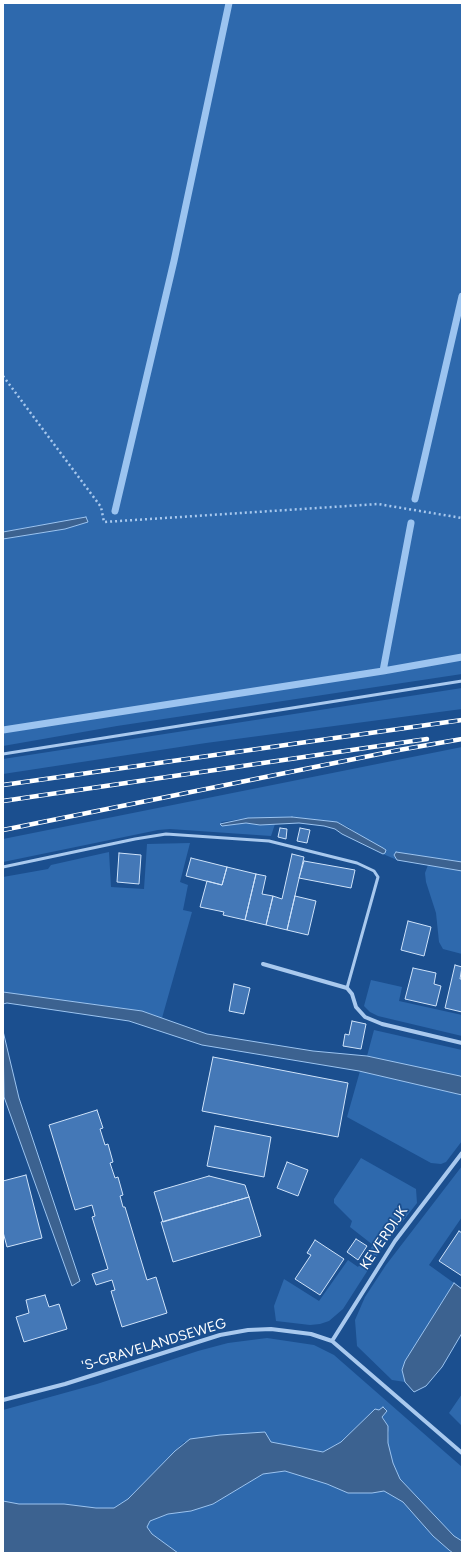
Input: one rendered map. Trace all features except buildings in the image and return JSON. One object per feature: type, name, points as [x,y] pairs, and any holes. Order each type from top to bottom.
[{"type":"street","points":[[263,964],[347,988],[352,994],[356,1007],[365,1017],[382,1024],[462,1043]]},
{"type":"street","name":"KEVERDIJK","points":[[332,1341],[395,1241],[462,1153]]},
{"type":"street","name":"'S-GRAVELANDSEWEG","points":[[3,1400],[65,1384],[220,1335],[248,1330],[271,1329],[311,1334],[332,1341],[462,1454]]},
{"type":"lane","points":[[3,754],[462,681]]},
{"type":"lane","points":[[3,867],[135,839],[166,834],[269,842],[357,863],[374,871],[378,877],[347,988]]},
{"type":"path","points":[[3,376],[101,507],[104,522],[378,504],[462,518]]},
{"type":"shaded area","points":[[3,3],[462,3],[462,674],[117,726],[3,746],[3,539],[65,529],[88,522],[40,525],[3,532]]},
{"type":"shaded area","points":[[86,517],[88,522],[65,529],[3,539],[3,532]]},
{"type":"shaded area","points":[[462,688],[462,709],[206,743],[3,774],[3,759]]},
{"type":"shaded area","points":[[462,747],[462,862],[396,852],[394,855],[397,860],[383,854],[385,853],[348,827],[337,822],[292,817],[248,818],[221,822],[223,826],[246,823],[260,825],[275,824],[271,836],[170,829],[158,830],[3,862],[3,839]]},
{"type":"shaded area","points":[[292,817],[337,822],[383,848],[386,850],[385,853],[383,854],[342,834],[335,829],[324,826],[299,823],[260,825],[246,823],[222,826],[220,824],[248,818]]},
{"type":"shaded area","points":[[190,843],[180,882],[188,885],[183,910],[192,912],[162,1018],[142,1011],[3,992],[3,877],[48,869],[51,865],[109,852],[111,887],[144,889],[147,844]]},
{"type":"shaded area","points":[[396,852],[462,862],[462,871],[397,860],[394,855]]},
{"type":"shaded area","points":[[428,865],[462,871],[462,954],[443,949],[439,942],[436,913],[426,882],[425,873]]},
{"type":"shaded area","points":[[371,980],[402,987],[399,1001],[462,1015],[462,1036],[378,1016],[370,1012],[364,1006]]},
{"type":"shaded area","points":[[3,992],[142,1011],[207,1034],[313,1051],[367,1056],[460,1076],[462,1077],[462,1095],[359,1071],[202,1045],[129,1021],[7,1003],[3,1004]]},
{"type":"shaded area","points":[[374,1030],[462,1050],[462,1077],[367,1056]]},
{"type":"shaded area","points":[[3,1031],[19,1098],[80,1281],[72,1286],[4,1097]]},
{"type":"shaded area","points":[[360,1071],[462,1095],[462,1141],[446,1162],[441,1164],[431,1163],[347,1117]]},
{"type":"shaded area","points":[[361,1158],[416,1189],[417,1203],[382,1248],[343,1309],[329,1321],[310,1325],[276,1321],[274,1306],[284,1279],[319,1301],[348,1260],[358,1267],[373,1245],[350,1227],[352,1221],[334,1203],[334,1199]]},
{"type":"shaded area","points":[[462,1166],[462,1217],[429,1265],[454,1283],[405,1361],[402,1370],[405,1382],[392,1380],[357,1346],[355,1320],[365,1297],[386,1265]]},
{"type":"shaded area","points":[[454,1283],[462,1289],[462,1333],[442,1367],[426,1386],[414,1392],[405,1382],[402,1370],[405,1361]]},
{"type":"shaded area","points":[[267,1338],[314,1345],[334,1355],[462,1467],[462,1553],[178,1553],[152,1534],[147,1527],[150,1521],[168,1514],[191,1511],[213,1504],[263,1474],[285,1471],[327,1484],[348,1493],[372,1493],[400,1479],[393,1463],[388,1443],[389,1433],[385,1421],[379,1410],[375,1409],[341,1442],[323,1452],[271,1442],[267,1438],[184,1442],[128,1499],[114,1508],[96,1508],[64,1504],[19,1504],[3,1501],[3,1410],[97,1384],[198,1351],[228,1343]]},
{"type":"shaded area","points":[[462,1394],[462,1426],[449,1413]]},
{"type":"shaded area","points":[[383,1407],[387,1411],[382,1417],[388,1426],[388,1443],[393,1463],[400,1479],[454,1536],[462,1541],[462,1553],[453,1553],[449,1550],[433,1536],[403,1502],[384,1491],[372,1493],[348,1493],[327,1484],[285,1471],[263,1474],[213,1504],[191,1511],[168,1514],[150,1521],[147,1527],[152,1534],[178,1553],[3,1553],[3,1501],[19,1504],[64,1504],[96,1508],[114,1508],[128,1499],[175,1451],[190,1439],[265,1432],[271,1442],[323,1452],[341,1442],[375,1409],[379,1410]]},
{"type":"waterway","points":[[115,511],[174,261],[229,3]]},
{"type":"waterway","points":[[415,499],[462,296]]},
{"type":"waterway","points":[[411,523],[383,671],[462,657]]},
{"type":"waterway","points":[[3,730],[383,671]]},
{"type":"railway","points":[[3,785],[462,720]]},
{"type":"railway","points":[[3,801],[427,739]]},
{"type":"railway","points":[[3,830],[399,750],[462,739]]}]
